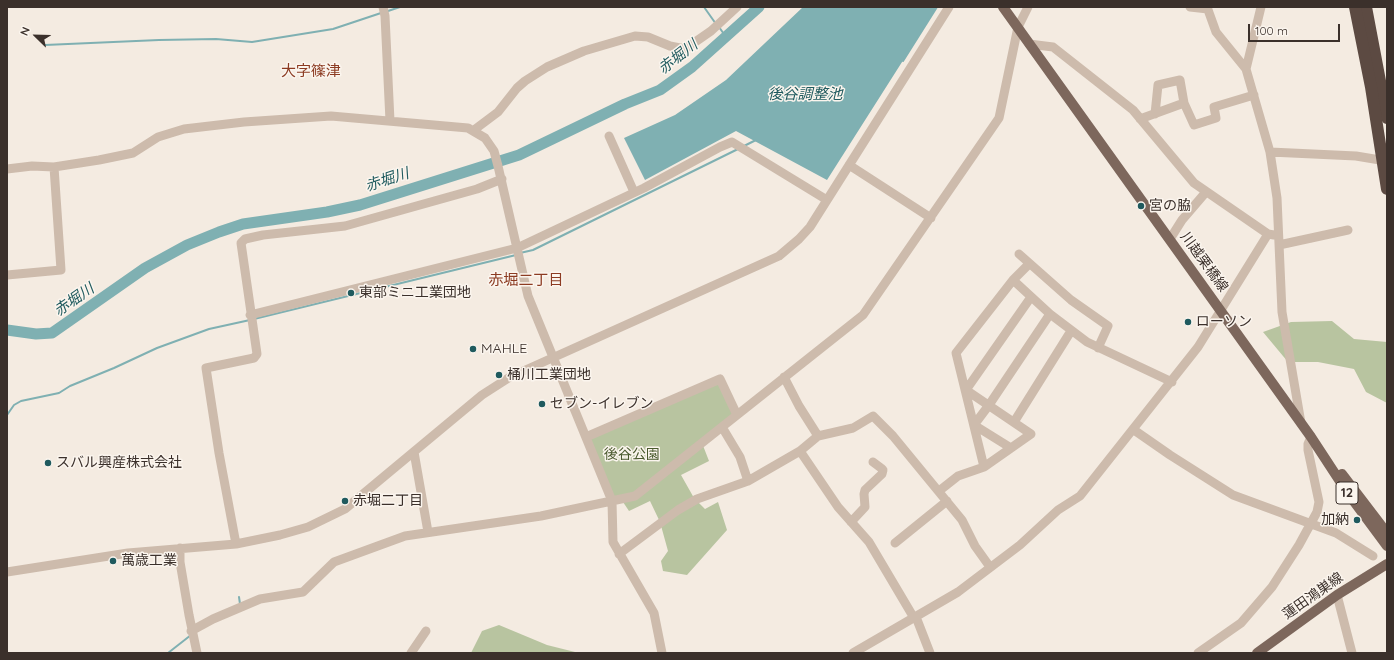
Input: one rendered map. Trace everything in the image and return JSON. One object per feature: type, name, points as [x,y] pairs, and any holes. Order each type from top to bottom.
[{"type":"highway","points":[[1355,7],[1371,87],[1387,189]]},
{"type":"highway","points":[[1366,7],[1387,118]]},
{"type":"main road","name":"川越栗橋線","points":[[1003,7],[1220,309],[1311,437],[1347,492],[1387,546]]},
{"type":"main road","name":"川越栗橋線","points":[[1311,437],[1387,533]]},
{"type":"main road","name":"蓮田鴻巣線","points":[[1257,653],[1336,595],[1387,564]]},
{"type":"street","points":[[383,7],[385,16],[390,122]]},
{"type":"street","points":[[474,130],[498,112],[525,81],[547,67],[584,51],[635,36],[648,37],[670,46],[685,49],[712,31],[737,7]]},
{"type":"street","points":[[7,572],[128,553],[236,544],[280,535],[308,527],[345,509],[498,384],[553,356],[742,274],[779,256],[799,239],[810,227],[949,7]]},
{"type":"street","points":[[192,631],[213,619],[260,599],[303,592],[334,562],[405,536],[540,516],[635,496],[863,314],[999,118],[1018,27],[1028,7]]},
{"type":"street","points":[[1190,7],[1208,8],[1216,32],[1246,69],[1270,152],[1277,198],[1282,312],[1301,423]]},
{"type":"street","points":[[1246,69],[1261,7]]},
{"type":"street","points":[[1029,44],[1054,47],[1132,110],[1189,177],[1206,192],[1268,234],[1279,240],[1348,230]]},
{"type":"street","points":[[1154,114],[1158,85],[1180,80],[1184,103],[1194,125],[1216,118],[1214,107],[1254,95]]},
{"type":"street","points":[[1140,120],[1184,103]]},
{"type":"street","points":[[7,169],[32,166],[54,167],[133,153],[158,136],[184,129],[244,122],[331,116],[468,128],[474,130],[485,138],[494,151],[502,179],[528,296],[612,501],[611,533],[613,542],[654,613],[662,653]]},
{"type":"street","points":[[609,136],[634,192]]},
{"type":"street","points":[[250,315],[517,248],[634,192],[732,142],[827,200]]},
{"type":"street","points":[[1270,152],[1356,156],[1380,160],[1387,164]]},
{"type":"street","points":[[849,165],[931,218]]},
{"type":"street","points":[[7,275],[61,270],[54,167]]},
{"type":"street","points":[[236,544],[206,368],[254,358],[257,354],[250,315],[241,243],[245,239],[263,235],[345,226],[477,189],[502,179]]},
{"type":"street","points":[[1170,240],[1182,220],[1206,192]]},
{"type":"street","points":[[853,653],[958,592],[1020,545],[1058,510],[1080,496],[1134,430],[1198,347],[1220,309],[1268,234]]},
{"type":"street","points":[[1019,254],[1071,300],[1108,326],[1098,348]]},
{"type":"street","points":[[984,467],[956,353],[1013,280],[1029,264]]},
{"type":"street","points":[[1013,280],[1050,314],[1087,342],[1172,382]]},
{"type":"street","points":[[966,390],[1031,297]]},
{"type":"street","points":[[974,425],[1050,314]]},
{"type":"street","points":[[1014,422],[1071,331]]},
{"type":"street","points":[[784,377],[799,406],[818,436]]},
{"type":"street","points":[[586,437],[720,379],[737,415]]},
{"type":"street","points":[[939,491],[958,476],[984,467],[1031,434],[966,390]]},
{"type":"street","points":[[619,554],[678,510],[697,499],[748,481],[800,451],[818,436],[853,428],[873,416],[893,436],[962,520],[974,546],[990,567]]},
{"type":"street","points":[[974,425],[1011,448]]},
{"type":"street","points":[[722,427],[740,457],[748,481]]},
{"type":"street","points":[[1134,430],[1233,495],[1336,533],[1373,556]]},
{"type":"street","points":[[1198,653],[1241,623],[1272,587],[1311,524],[1317,512],[1319,502],[1308,450],[1308,444],[1311,437]]},
{"type":"street","points":[[800,451],[838,507],[869,542],[915,617],[930,653]]},
{"type":"street","points":[[414,452],[428,532]]},
{"type":"street","points":[[852,522],[865,507],[865,490],[882,474],[883,470],[873,462]]},
{"type":"street","points":[[895,544],[947,502]]},
{"type":"street","points":[[180,548],[180,562],[197,653]]},
{"type":"street","points":[[1336,595],[1352,653]]},
{"type":"street","points":[[411,653],[426,631]]},
{"type":"green space","points":[[1332,321],[1354,339],[1387,342],[1387,403],[1366,392],[1354,369],[1318,362],[1288,362],[1263,332],[1291,322]]},
{"type":"green space","name":"後谷公園","points":[[720,379],[737,415],[702,443],[709,461],[681,475],[694,498],[705,509],[718,502],[727,530],[687,575],[663,571],[661,561],[668,551],[660,522],[650,501],[629,511],[621,499],[612,501],[586,437]]},
{"type":"green space","points":[[499,625],[547,645],[579,653],[471,653],[482,631]]},
{"type":"water","name":"後谷調整池","points":[[803,7],[937,7],[827,180],[736,131],[645,180],[624,138],[675,115],[726,80]]},
{"type":"waterway","points":[[388,11],[400,7]]},
{"type":"waterway","points":[[704,7],[716,24]]},
{"type":"waterway","name":"赤堀川","points":[[7,330],[36,334],[52,333],[145,268],[187,245],[219,232],[243,224],[327,212],[360,205],[519,155],[625,104],[660,90],[692,67],[759,7]]},
{"type":"waterway","points":[[903,61],[937,7]]},
{"type":"waterway","points":[[45,45],[216,39],[252,42],[333,29],[381,13]]},
{"type":"waterway","points":[[719,27],[726,37]]},
{"type":"waterway","points":[[744,146],[756,140]]},
{"type":"waterway","points":[[520,253],[533,250],[738,149]]},
{"type":"waterway","points":[[254,319],[516,255]]},
{"type":"waterway","points":[[7,415],[14,405],[21,401],[59,393],[70,386],[157,348],[209,329],[250,320]]},
{"type":"waterway","points":[[239,597],[240,604]]},
{"type":"waterway","points":[[168,653],[191,635]]},
{"type":"place","name":"宮の脇","points":[[1141,206]]},
{"type":"place","name":"東部ミニ工業団地","points":[[351,293]]},
{"type":"place","name":"ローソン","points":[[1188,322]]},
{"type":"place","name":"MAHLE","points":[[473,349]]},
{"type":"place","name":"桶川工業団地","points":[[499,375]]},
{"type":"place","name":"セブン-イレブン","points":[[542,404]]},
{"type":"place","name":"スバル興産株式会社","points":[[48,463]]},
{"type":"place","name":"赤堀二丁目","points":[[345,501]]},
{"type":"place","name":"加納","points":[[1357,520]]},
{"type":"place","name":"萬歳工業","points":[[113,561]]},
{"type":"district","name":"大字篠津","points":[[311,71]]},
{"type":"district","name":"赤堀二丁目","points":[[526,280]]}]
